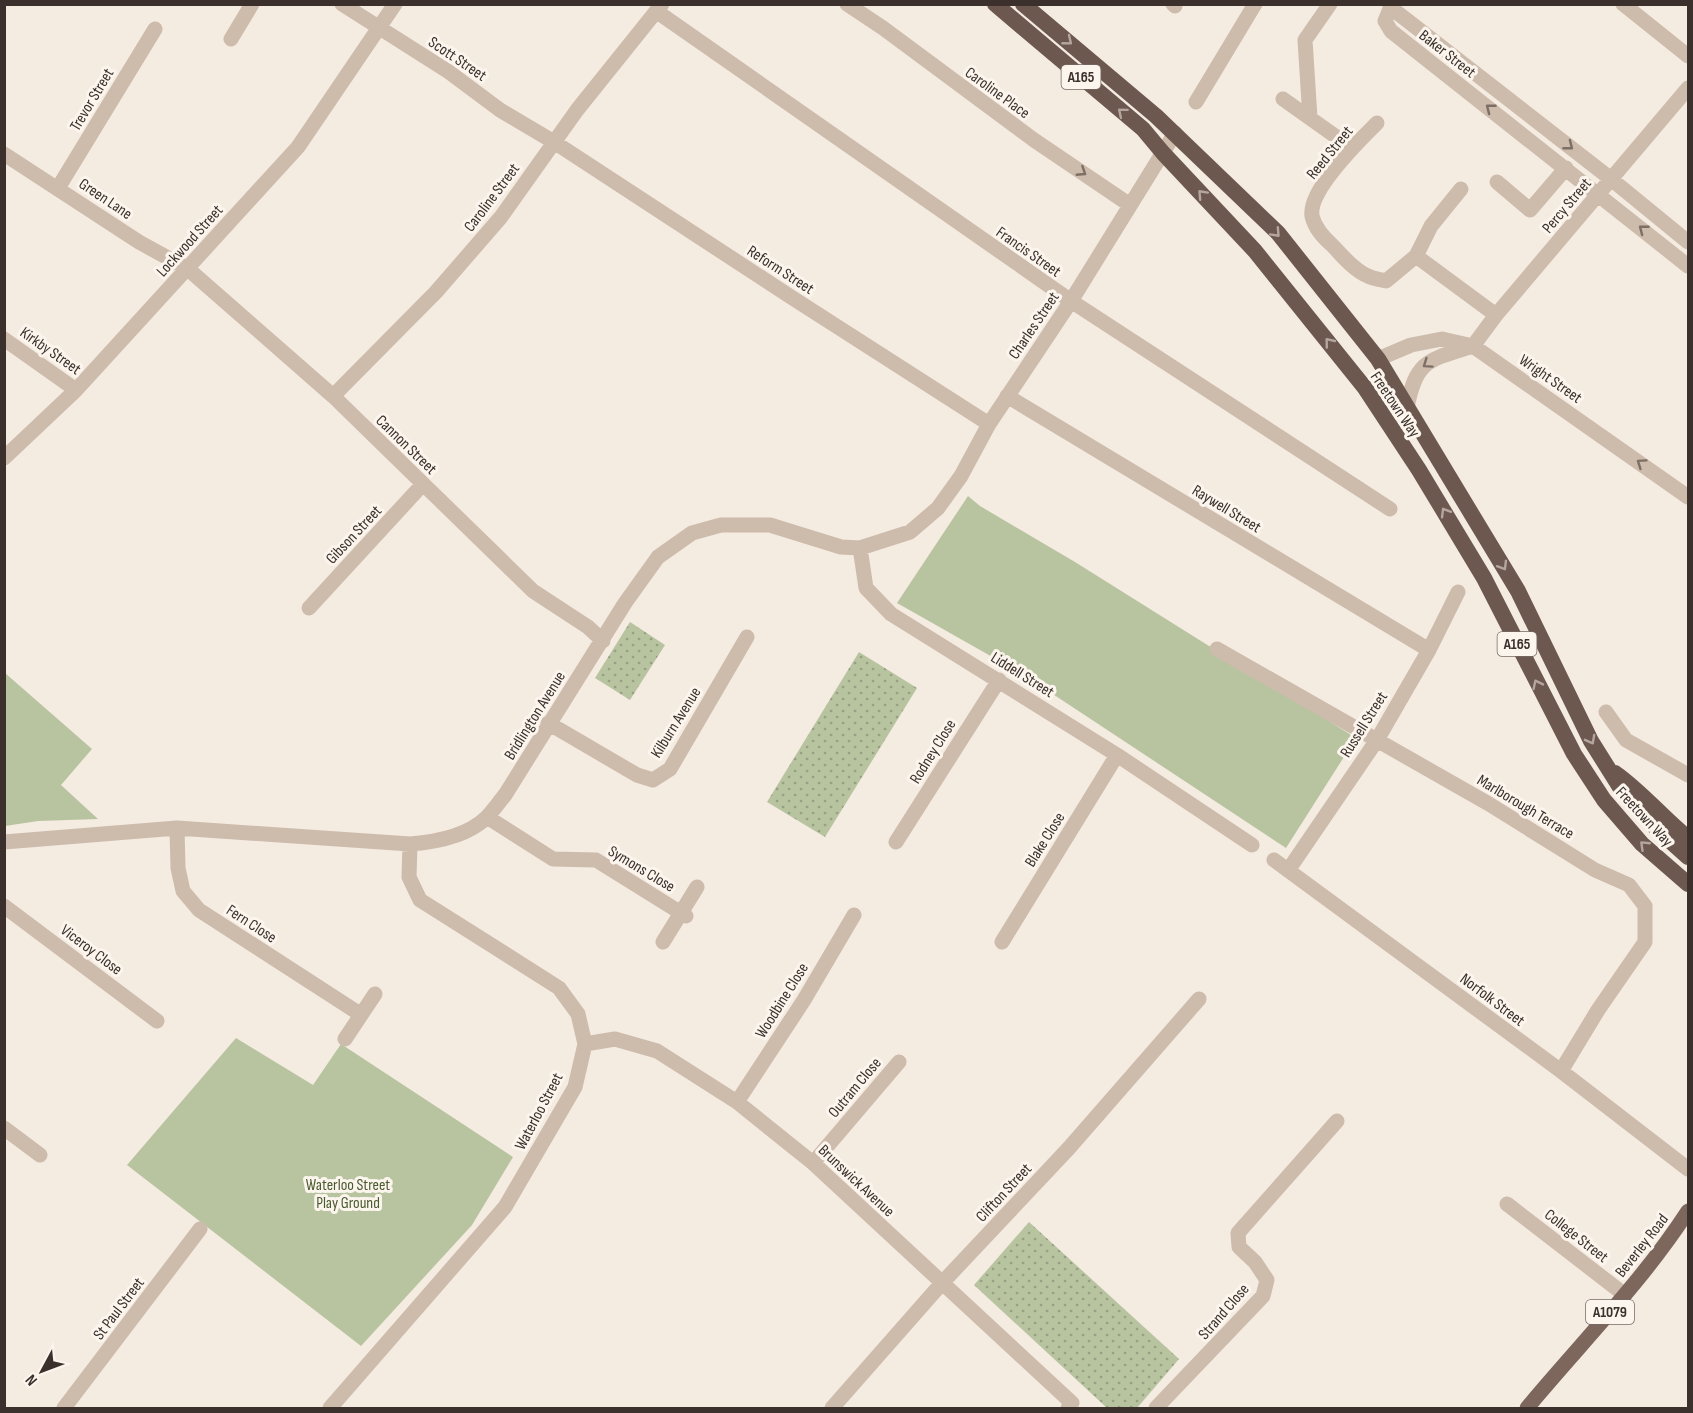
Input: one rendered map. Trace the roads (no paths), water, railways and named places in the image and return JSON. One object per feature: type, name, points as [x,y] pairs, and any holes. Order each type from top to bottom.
[{"type":"highway","name":"Freetown Way","points":[[995,4],[1143,129],[1256,251],[1365,388],[1419,470],[1485,578],[1569,744],[1604,800],[1642,844],[1689,884]]},
{"type":"highway","name":"Freetown Way","points":[[1023,4],[1175,133],[1278,234],[1378,359],[1518,591],[1590,741],[1623,792],[1658,830],[1689,856]]},
{"type":"highway","points":[[1607,767],[1631,784],[1689,838]]},
{"type":"main road","name":"Beverley Road","points":[[1527,1408],[1625,1295],[1689,1211]]},
{"type":"street","points":[[231,39],[252,4]]},
{"type":"street","name":"Scott Street","points":[[342,4],[449,72],[500,110],[554,142]]},
{"type":"street","name":"Lockwood Street","points":[[4,458],[76,390],[298,147],[395,4]]},
{"type":"street","name":"Caroline Place","points":[[847,4],[1034,140],[1130,205]]},
{"type":"street","points":[[1196,102],[1255,4]]},
{"type":"street","points":[[1310,118],[1305,40],[1330,4]]},
{"type":"street","points":[[1623,4],[1689,56]]},
{"type":"street","name":"Baker Street","points":[[1689,242],[1391,6],[1385,21],[1392,31],[1689,266]]},
{"type":"street","name":"Caroline Street","points":[[333,396],[443,284],[501,217],[554,142],[659,8]]},
{"type":"street","name":"Francis Street","points":[[659,8],[1071,301],[1390,509]]},
{"type":"street","name":"Trevor Street","points":[[58,188],[155,29]]},
{"type":"street","name":"Percy Street","points":[[1473,346],[1496,315],[1689,88]]},
{"type":"street","points":[[1283,99],[1352,148]]},
{"type":"street","name":"Reed Street","points":[[1377,123],[1352,148],[1328,178],[1315,199],[1312,215],[1318,231],[1366,276],[1386,281],[1416,255]]},
{"type":"street","name":"Charles Street","points":[[989,424],[1071,301],[1175,133]]},
{"type":"street","name":"Reform Street","points":[[554,142],[989,424]]},
{"type":"street","name":"Green Lane","points":[[4,154],[139,242],[188,270]]},
{"type":"street","points":[[1497,182],[1530,210],[1566,168]]},
{"type":"street","points":[[1461,189],[1431,226],[1416,255],[1496,315]]},
{"type":"street","name":"Cannon Street","points":[[188,270],[333,396],[533,591],[588,627],[603,641]]},
{"type":"street","name":"Kirkby Street","points":[[4,339],[76,390]]},
{"type":"street","name":"Wright Street","points":[[1378,359],[1411,345],[1442,339],[1473,346],[1689,497]]},
{"type":"street","points":[[1407,408],[1411,387],[1418,370],[1436,358],[1473,346]]},
{"type":"street","name":"Raywell Street","points":[[1007,396],[1429,650]]},
{"type":"street","name":"Bridlington Avenue","points":[[4,842],[177,828],[410,844],[428,843],[468,831],[487,818],[505,795],[625,603],[658,557],[692,533],[721,525],[770,525],[840,547],[860,548],[910,532],[938,508],[961,476],[989,424]]},
{"type":"street","name":"Gibson Street","points":[[309,608],[423,484]]},
{"type":"street","name":"Liddell Street","points":[[860,548],[866,588],[891,614],[1117,755],[1252,845]]},
{"type":"street","name":"Russell Street","points":[[1289,869],[1377,740],[1429,650],[1458,592]]},
{"type":"street","name":"Kilburn Avenue","points":[[548,723],[637,775],[653,780],[670,769],[747,637]]},
{"type":"street","name":"Marlborough Terrace","points":[[1217,649],[1489,804],[1595,870],[1629,885],[1645,906],[1645,942],[1598,1010],[1561,1071]]},
{"type":"street","name":"Rodney Close","points":[[896,842],[999,680]]},
{"type":"street","points":[[1606,712],[1626,740],[1689,775]]},
{"type":"street","name":"Blake Close","points":[[1002,942],[1117,755]]},
{"type":"street","name":"Symons Close","points":[[487,818],[553,859],[596,860],[684,914]]},
{"type":"street","name":"Fern Close","points":[[177,828],[178,868],[183,891],[199,910],[360,1014]]},
{"type":"street","name":"Waterloo Street","points":[[330,1408],[505,1207],[575,1087],[585,1044],[578,1014],[559,988],[420,900],[409,877],[410,844]]},
{"type":"street","name":"Norfolk Street","points":[[1274,860],[1561,1071],[1689,1169]]},
{"type":"street","name":"Symons Close","points":[[663,942],[684,914],[697,887]]},
{"type":"street","name":"Viceroy Close","points":[[4,906],[157,1021]]},
{"type":"street","name":"Woodbine Close","points":[[737,1102],[804,1000],[854,915]]},
{"type":"street","points":[[345,1040],[375,994]]},
{"type":"street","name":"Clifton Street","points":[[832,1408],[942,1283],[1069,1148],[1199,999]]},
{"type":"street","name":"Brunswick Avenue","points":[[585,1044],[615,1040],[657,1050],[737,1102],[813,1163],[1070,1406]]},
{"type":"street","name":"Outram Close","points":[[813,1163],[898,1062]]},
{"type":"street","name":"Strand Close","points":[[1156,1408],[1263,1296],[1267,1280],[1256,1262],[1239,1247],[1238,1233],[1337,1121]]},
{"type":"street","points":[[4,1128],[40,1155]]},
{"type":"street","name":"College Street","points":[[1507,1204],[1625,1295]]},
{"type":"street","name":"St Paul Street","points":[[64,1408],[200,1229]]},
{"type":"park label","name":"Waterloo Street Play Ground","points":[[348,1193]]}]
